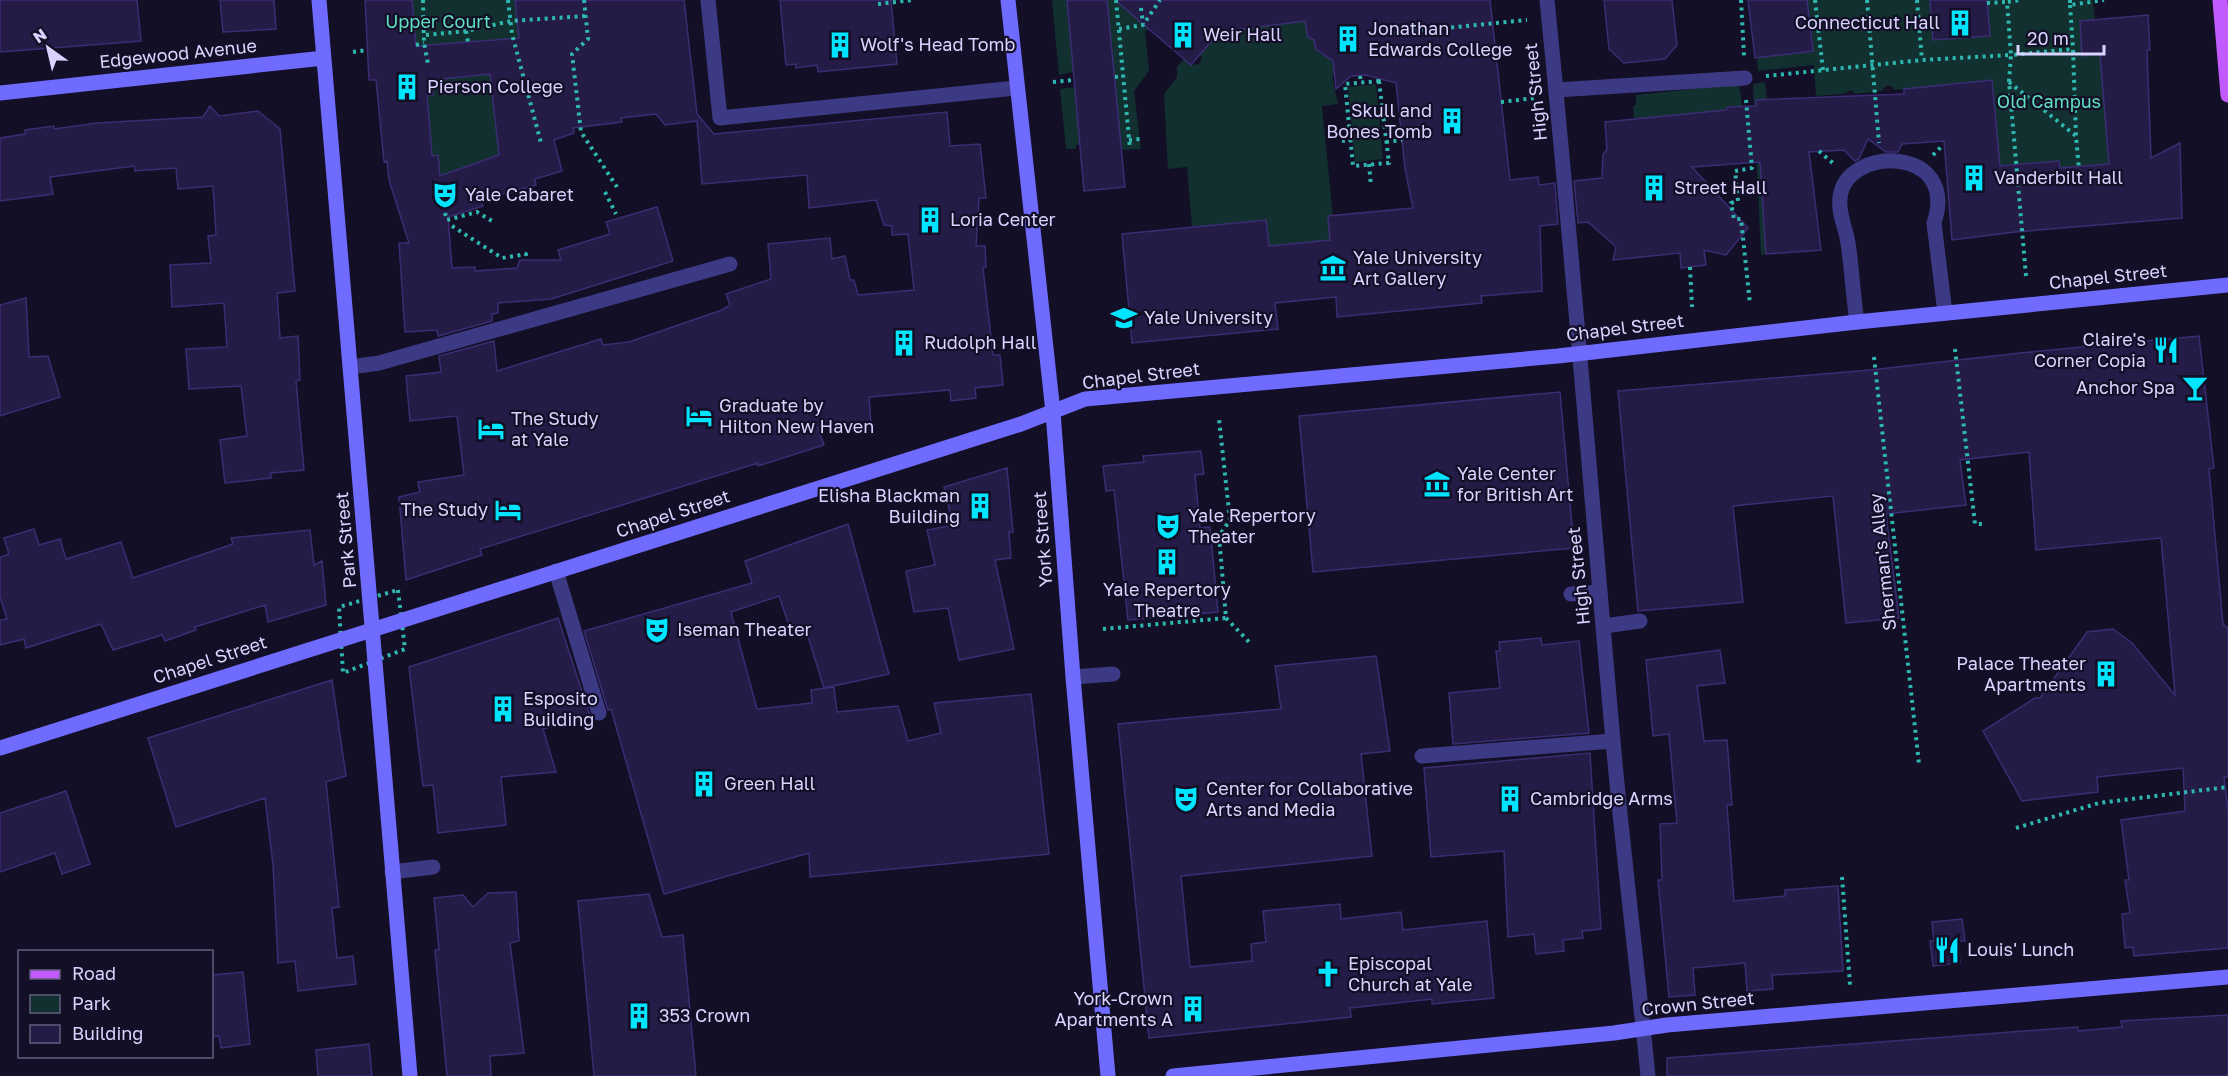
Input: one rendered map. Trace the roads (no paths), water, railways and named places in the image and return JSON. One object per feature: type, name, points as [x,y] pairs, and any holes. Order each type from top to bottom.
[{"type":"main road","name":"Park Street","points":[[319,0],[410,1076]]},
{"type":"main road","name":"York Street","points":[[1008,0],[1053,412],[1072,677],[1108,1076]]},
{"type":"main road","points":[[2220,0],[2228,95]]},
{"type":"main road","name":"Edgewood Avenue","points":[[0,93],[324,58]]},
{"type":"main road","name":"Chapel Street","points":[[0,748],[1053,412],[1085,399],[1580,353],[1857,322],[2228,285]]},
{"type":"main road","name":"Crown Street","points":[[1173,1076],[1643,1029],[2228,977]]},
{"type":"street","points":[[708,0],[720,118],[1016,88]]},
{"type":"street","name":"High Street","points":[[1547,0],[1613,741],[1648,1076]]},
{"type":"street","points":[[1556,90],[1745,78]]},
{"type":"street","points":[[1857,322],[1848,243],[1842,222],[1840,198],[1844,183],[1855,170],[1880,162],[1908,161],[1915,164],[1924,169],[1935,187],[1938,209],[1934,223],[1945,313]]},
{"type":"street","points":[[350,366],[379,363],[730,264]]},
{"type":"street","points":[[556,571],[599,713]]},
{"type":"street","points":[[1571,594],[1600,592]]},
{"type":"street","points":[[1604,626],[1640,621]]},
{"type":"street","points":[[1072,677],[1113,674]]},
{"type":"street","points":[[1422,756],[1613,741]]},
{"type":"street","points":[[392,872],[433,867]]},
{"type":"place","name":"Connecticut Hall","points":[[1960,23]]},
{"type":"place","name":"Weir Hall","points":[[1183,35]]},
{"type":"place","name":"Jonathan Edwards College","points":[[1348,39]]},
{"type":"place","name":"Wolf's Head Tomb","points":[[840,45]]},
{"type":"place","name":"Pierson College","points":[[407,87]]},
{"type":"place","name":"Skull and Bones Tomb","points":[[1452,121]]},
{"type":"place","name":"Vanderbilt Hall","points":[[1974,178]]},
{"type":"place","name":"Street Hall","points":[[1654,188]]},
{"type":"place","name":"Yale Cabaret","points":[[445,195]]},
{"type":"place","name":"Loria Center","points":[[930,220]]},
{"type":"place","name":"Yale University Art Gallery","points":[[1333,268]]},
{"type":"place","name":"Yale University","points":[[1124,318]]},
{"type":"place","name":"Rudolph Hall","points":[[904,343]]},
{"type":"place","name":"Claire's Corner Copia","points":[[2166,350]]},
{"type":"place","name":"Anchor Spa","points":[[2195,388]]},
{"type":"place","name":"Graduate by Hilton New Haven","points":[[699,416]]},
{"type":"place","name":"The Study at Yale","points":[[491,429]]},
{"type":"place","name":"Yale Center for British Art","points":[[1437,484]]},
{"type":"place","name":"Elisha Blackman Building","points":[[980,506]]},
{"type":"place","name":"The Study","points":[[508,510]]},
{"type":"place","name":"Yale Repertory Theater","points":[[1168,526]]},
{"type":"place","name":"Yale Repertory Theatre","points":[[1167,562]]},
{"type":"place","name":"Iseman Theater","points":[[657,630]]},
{"type":"place","name":"Palace Theater Apartments","points":[[2106,674]]},
{"type":"place","name":"Esposito Building","points":[[503,709]]},
{"type":"place","name":"Green Hall","points":[[704,784]]},
{"type":"place","name":"Center for Collaborative Arts and Media","points":[[1186,799]]},
{"type":"place","name":"Cambridge Arms","points":[[1510,799]]},
{"type":"place","name":"Louis' Lunch","points":[[1947,950]]},
{"type":"place","name":"Episcopal Church at Yale","points":[[1328,974]]},
{"type":"place","name":"York-Crown Apartments A","points":[[1193,1009]]},
{"type":"place","name":"353 Crown","points":[[639,1016]]},
{"type":"park label","name":"Upper Court","points":[[438,22]]},
{"type":"park label","name":"Old Campus","points":[[2049,102]]}]
